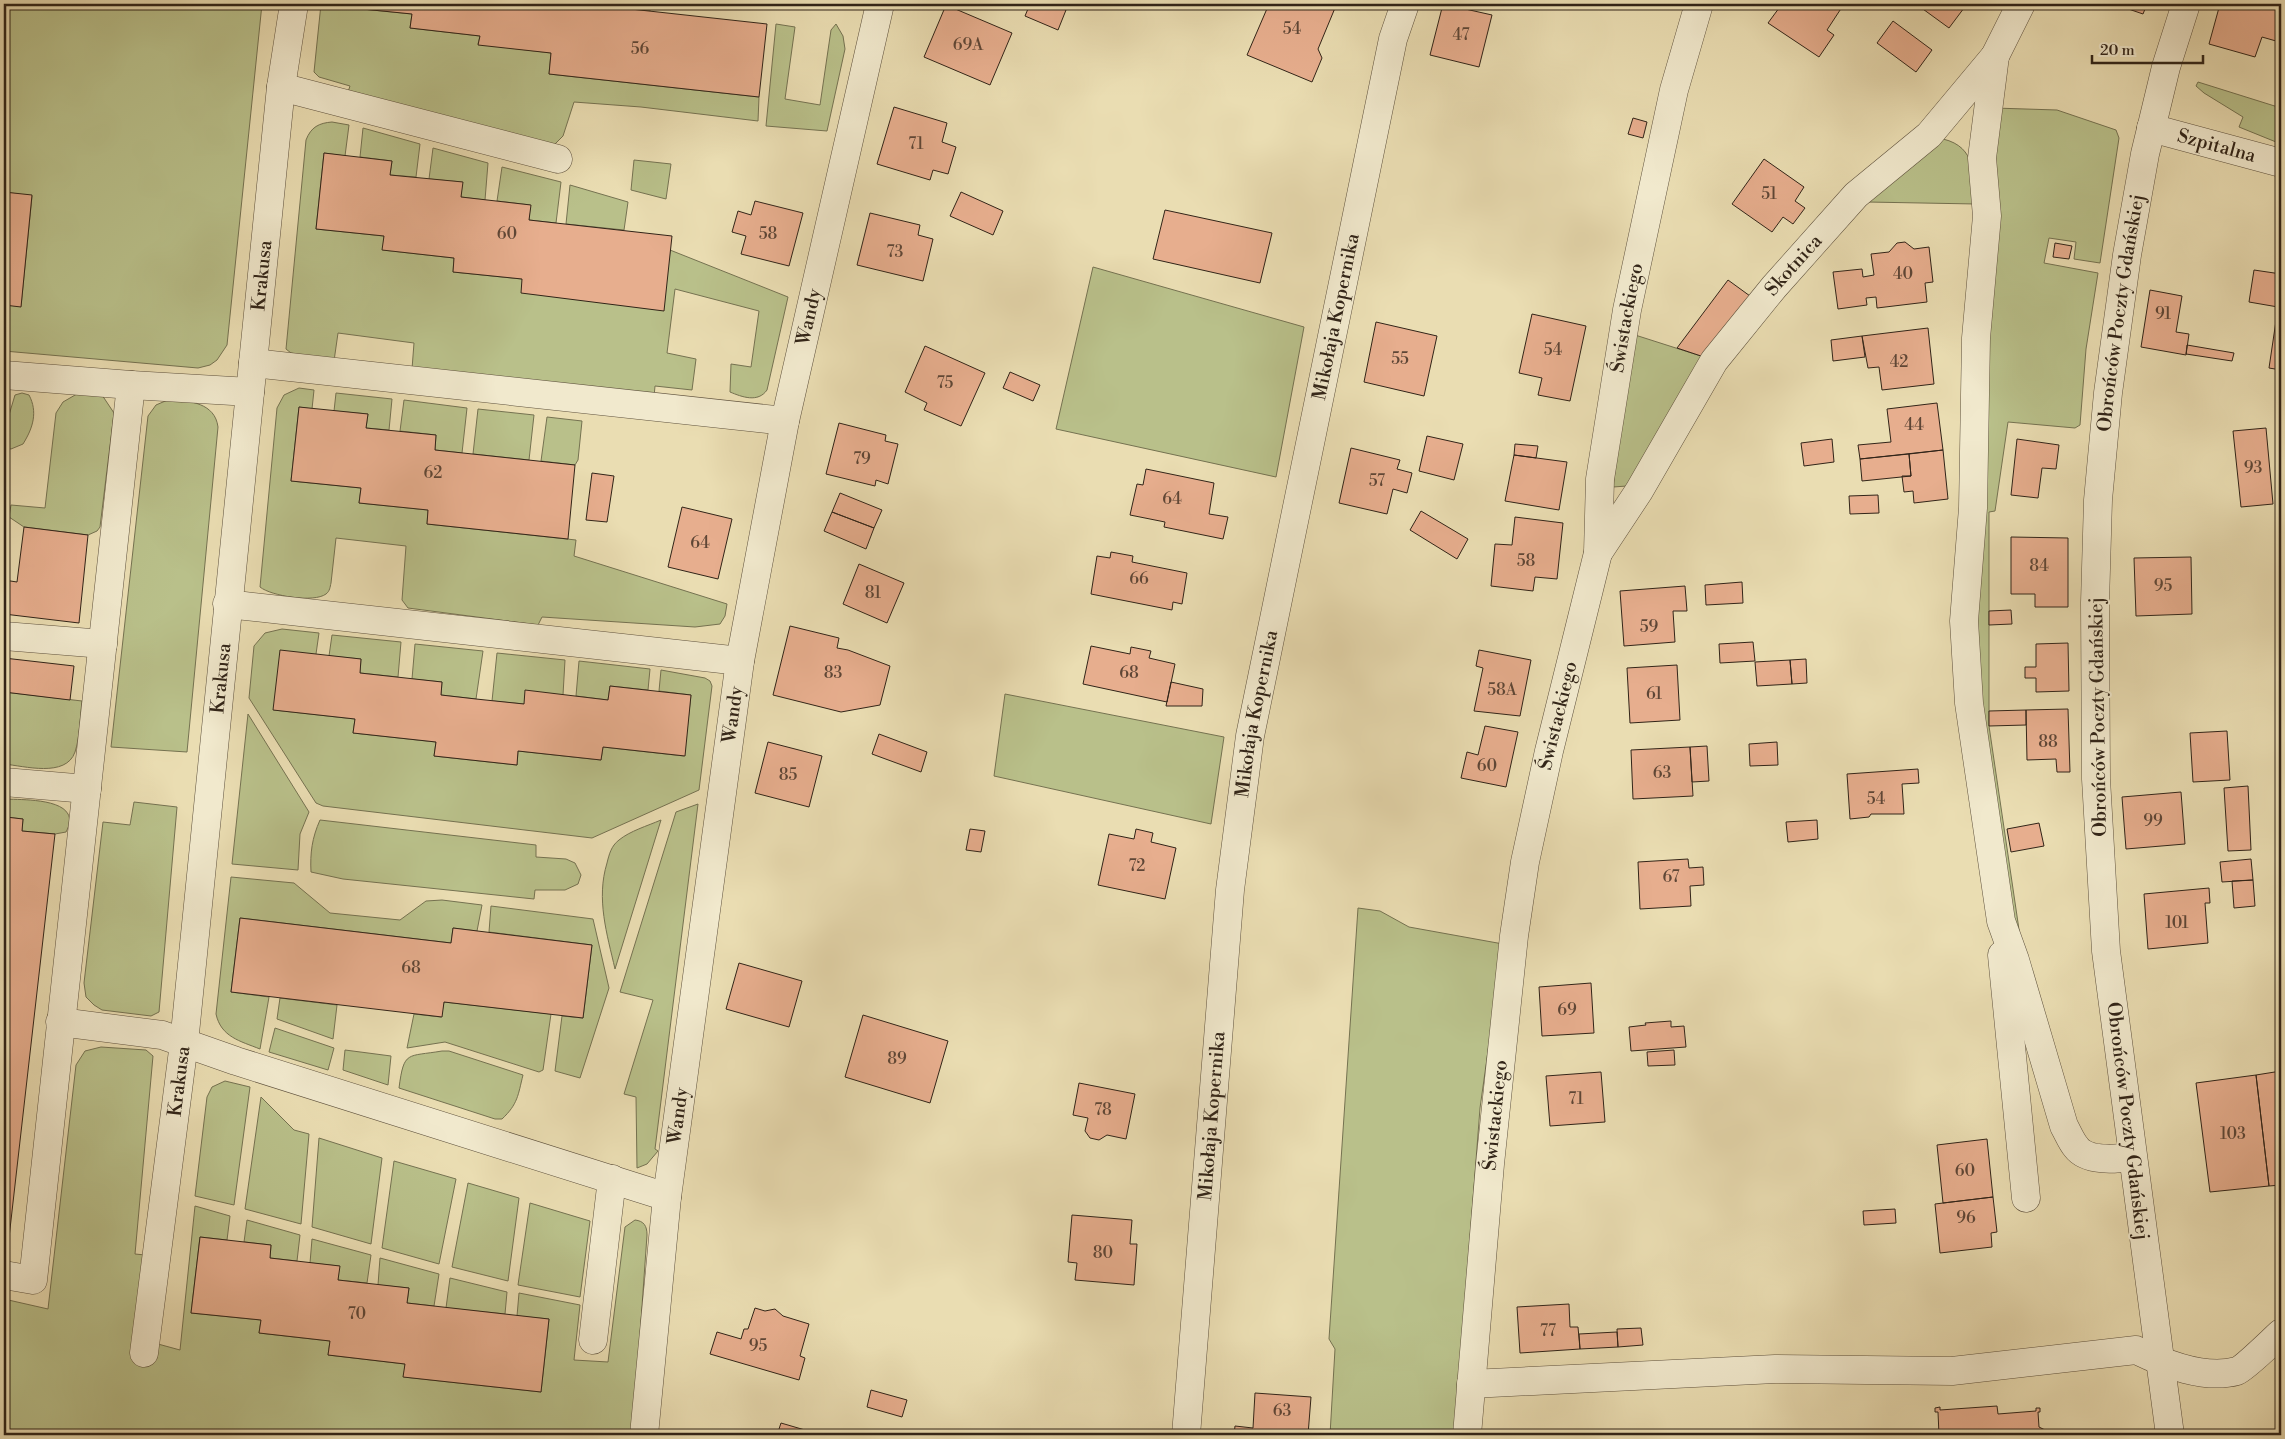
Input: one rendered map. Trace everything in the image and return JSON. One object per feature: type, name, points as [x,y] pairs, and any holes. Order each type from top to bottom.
[{"type":"street","name":"Krakusa","points":[[144,1353],[184,1043],[227,604],[281,87],[294,4]]},
{"type":"street","name":"Mikołaja Kopernika","points":[[1186,1435],[1230,890],[1250,736],[1394,40],[1405,4]]},
{"type":"street","name":"Świstackiego","points":[[1467,1435],[1491,1154],[1514,936],[1525,862],[1549,751],[1598,553],[1600,479],[1627,310],[1674,90],[1699,4]]},
{"type":"street","name":"Skotnica","points":[[1598,553],[1639,491],[1714,361],[1774,287],[1856,195],[1929,135],[1995,56],[2021,4]]},
{"type":"street","name":"Obrońców Poczty Gdańskiej","points":[[2170,1435],[2106,951],[2096,779],[2095,603],[2098,500],[2108,393],[2127,255],[2151,128],[2166,67],[2186,4]]},
{"type":"street","name":"Wandy","points":[[644,1435],[667,1196],[740,661],[785,421],[874,5]]},
{"type":"street","points":[[1995,56],[1982,158],[1987,216],[1976,338],[1973,508],[1964,621],[1969,703],[2001,921],[2002,970],[2026,1198]]},
{"type":"street","points":[[281,87],[558,159]]},
{"type":"street","name":"Szpitalna","points":[[2151,128],[2281,163]]},
{"type":"street","points":[[253,363],[785,421]]},
{"type":"street","points":[[4,375],[131,386],[250,392]]},
{"type":"street","points":[[4,1275],[33,1280],[131,386]]},
{"type":"street","points":[[227,604],[740,661]]},
{"type":"street","points":[[4,636],[103,644]]},
{"type":"street","points":[[4,782],[87,789]]},
{"type":"street","points":[[2001,921],[2015,960],[2064,1126],[2077,1149],[2090,1156],[2111,1159],[2132,1157]]},
{"type":"street","points":[[60,1022],[162,1035],[667,1196]]},
{"type":"street","points":[[594,1340],[612,1179]]},
{"type":"street","points":[[1471,1384],[1775,1369],[1952,1371],[2136,1350],[2160,1362],[2201,1373],[2238,1371],[2281,1333]]},
{"type":"green space","points":[[4,4],[262,4],[227,345],[217,360],[210,365],[198,368],[4,351],[4,305],[21,306],[32,196],[4,192]]},
{"type":"green space","points":[[321,4],[342,4],[343,7],[412,14],[410,28],[480,36],[478,44],[551,53],[549,74],[759,97],[758,121],[641,107],[574,102],[563,136],[554,145],[348,92],[350,86],[319,77],[314,72]]},
{"type":"green space","points":[[610,4],[650,4],[650,11],[610,7]]},
{"type":"green space","points":[[776,24],[795,27],[785,99],[820,105],[831,30],[836,24],[843,36],[845,49],[827,131],[766,126]]},
{"type":"green space","points":[[2198,82],[2281,108],[2281,144],[2239,127],[2243,117],[2204,93],[2196,86]]},
{"type":"green space","points":[[1994,108],[2057,110],[2116,130],[2119,138],[2100,263],[2074,259],[2076,242],[2049,238],[2044,263],[2098,273],[2086,349],[2080,425],[2075,428],[2008,422],[1995,511],[1989,512],[1989,726],[2021,943],[2014,933],[1974,663]]},
{"type":"green space","points":[[332,122],[349,125],[345,156],[324,153],[316,229],[384,236],[383,250],[454,258],[453,272],[522,279],[670,250],[788,297],[767,390],[755,398],[730,392],[731,364],[751,367],[759,311],[675,289],[667,353],[696,359],[692,390],[655,386],[654,397],[412,369],[414,343],[338,333],[334,361],[291,353],[286,349],[306,140],[316,126]]},
{"type":"green space","points":[[363,128],[420,144],[416,177],[390,175],[392,161],[360,157]]},
{"type":"green space","points":[[1943,139],[1954,143],[1968,156],[1973,173],[1976,204],[1867,202]]},
{"type":"green space","points":[[433,148],[488,163],[485,200],[461,197],[462,182],[429,179]]},
{"type":"green space","points":[[634,160],[671,164],[666,199],[631,190]]},
{"type":"green space","points":[[502,167],[561,182],[556,223],[529,220],[530,205],[497,201]]},
{"type":"green space","points":[[570,185],[628,202],[624,230],[566,224]]},
{"type":"green space","points":[[1093,267],[1304,327],[1276,477],[1056,429]]},
{"type":"green space","points":[[1632,334],[1704,357],[1627,486],[1613,487]]},
{"type":"green space","points":[[299,388],[314,390],[312,409],[299,407],[291,481],[361,488],[359,503],[428,510],[427,524],[576,540],[574,556],[727,604],[725,616],[720,624],[695,627],[542,617],[538,625],[408,608],[402,600],[406,546],[336,538],[331,583],[326,594],[312,598],[283,596],[260,587],[277,408],[284,395]]},
{"type":"green space","points":[[82,391],[102,395],[114,413],[100,527],[97,531],[88,535],[24,527],[9,517],[11,505],[45,508],[56,413],[63,402]]},
{"type":"green space","points":[[22,393],[29,395],[32,401],[34,414],[32,426],[23,444],[11,449],[4,448],[4,415],[9,415],[15,395]]},
{"type":"green space","points":[[336,393],[392,399],[389,430],[366,428],[368,414],[334,411]]},
{"type":"green space","points":[[170,399],[193,402],[207,408],[216,419],[218,427],[187,752],[111,747],[148,416],[156,405]]},
{"type":"green space","points":[[404,400],[467,408],[462,453],[435,450],[436,435],[400,431]]},
{"type":"green space","points":[[478,409],[534,415],[529,460],[473,454]]},
{"type":"green space","points":[[547,417],[582,421],[578,460],[575,465],[541,461]]},
{"type":"green space","points":[[282,629],[319,633],[316,654],[274,710],[355,719],[353,733],[436,742],[434,756],[517,765],[518,751],[601,760],[603,747],[684,756],[691,695],[659,691],[661,670],[705,678],[710,681],[712,686],[699,790],[592,838],[323,806],[316,803],[249,698],[254,646],[265,633]]},
{"type":"green space","points":[[332,635],[401,642],[398,677],[360,673],[361,659],[329,656]]},
{"type":"green space","points":[[415,644],[483,651],[476,699],[441,695],[442,682],[412,679]]},
{"type":"green space","points":[[497,653],[565,660],[563,695],[524,704],[492,701]]},
{"type":"green space","points":[[579,661],[650,669],[648,690],[610,686],[608,700],[576,696]]},
{"type":"green space","points":[[4,692],[82,701],[78,740],[75,752],[70,760],[54,768],[33,768],[4,764]]},
{"type":"green space","points":[[1005,694],[1224,737],[1211,824],[994,776]]},
{"type":"green space","points":[[248,714],[309,812],[300,834],[298,870],[232,864]]},
{"type":"green space","points":[[4,799],[37,801],[59,806],[67,812],[70,821],[66,832],[55,834],[22,831],[23,819],[4,817]]},
{"type":"green space","points":[[134,802],[177,807],[159,1012],[151,1016],[102,1010],[86,997],[84,983],[103,822],[130,825]]},
{"type":"green space","points":[[698,804],[655,1149],[658,1151],[647,1164],[637,1168],[636,1097],[624,1094],[653,1000],[620,992],[676,812]]},
{"type":"green space","points":[[320,820],[536,845],[536,857],[566,859],[575,863],[581,875],[578,884],[565,890],[535,890],[534,899],[343,879],[311,872],[312,846]]},
{"type":"green space","points":[[661,820],[615,969],[606,930],[602,890],[609,857],[616,842],[623,837]]},
{"type":"green space","points":[[231,877],[294,883],[330,913],[400,920],[426,901],[442,900],[482,905],[477,931],[453,928],[451,943],[240,918],[231,992],[269,997],[260,1049],[232,1037],[222,1028],[216,1014]]},
{"type":"green space","points":[[491,906],[593,919],[609,988],[580,1078],[555,1071],[562,1016],[583,1018],[592,945],[489,932]]},
{"type":"green space","points":[[1358,908],[1380,911],[1409,927],[1503,944],[1480,1108],[1455,1435],[1330,1435],[1335,1349],[1329,1339]]},
{"type":"green space","points":[[280,998],[337,1005],[333,1039],[277,1019]]},
{"type":"green space","points":[[444,1002],[551,1014],[543,1070],[539,1072],[445,1042],[407,1048],[414,1014],[441,1017]]},
{"type":"green space","points":[[275,1028],[334,1048],[328,1070],[269,1052]]},
{"type":"green space","points":[[101,1047],[146,1050],[153,1056],[135,1254],[145,1255],[136,1338],[180,1350],[195,1206],[230,1216],[227,1240],[200,1237],[191,1313],[261,1320],[259,1333],[330,1341],[328,1355],[405,1364],[404,1377],[541,1392],[549,1319],[517,1316],[519,1293],[580,1305],[574,1360],[608,1362],[625,1227],[635,1220],[644,1224],[647,1235],[633,1435],[4,1435],[4,1299],[48,1309],[76,1065],[85,1051]]},
{"type":"green space","points":[[345,1050],[391,1056],[388,1085],[343,1070]]},
{"type":"green space","points":[[449,1051],[523,1075],[514,1104],[502,1119],[495,1119],[399,1088],[403,1067],[409,1058],[414,1055]]},
{"type":"green space","points":[[225,1081],[250,1087],[234,1205],[195,1196],[207,1097],[212,1087]]},
{"type":"green space","points":[[261,1097],[294,1130],[309,1134],[301,1224],[245,1209]]},
{"type":"green space","points":[[319,1138],[382,1158],[371,1244],[312,1227]]},
{"type":"green space","points":[[394,1161],[456,1179],[439,1264],[382,1248]]},
{"type":"green space","points":[[468,1183],[519,1198],[508,1281],[452,1267]]},
{"type":"green space","points":[[530,1203],[590,1221],[580,1297],[518,1285]]},
{"type":"green space","points":[[247,1220],[300,1235],[297,1261],[270,1258],[271,1245],[244,1242]]},
{"type":"green space","points":[[312,1239],[371,1255],[367,1283],[338,1280],[339,1266],[310,1263]]},
{"type":"green space","points":[[380,1258],[439,1274],[434,1306],[407,1303],[409,1288],[378,1285]]},
{"type":"green space","points":[[450,1278],[507,1292],[505,1314],[446,1308]]},
{"type":"building","points":[[342,4],[585,4],[767,24],[759,97],[549,74],[551,53],[478,45],[480,36],[410,28],[412,14],[342,7]]},
{"type":"building","points":[[1030,4],[1051,4],[1066,10],[1058,30],[1025,16]]},
{"type":"building","points":[[1269,4],[1324,4],[1335,8],[1318,49],[1322,58],[1312,82],[1247,55]]},
{"type":"building","points":[[1443,4],[1492,15],[1479,67],[1430,55]]},
{"type":"building","points":[[1782,4],[1793,6],[1794,4],[1844,4],[1827,30],[1834,35],[1819,57],[1768,23]]},
{"type":"building","points":[[1916,4],[1967,4],[1949,28]]},
{"type":"building","points":[[2114,4],[2147,4],[2143,14]]},
{"type":"building","points":[[2220,4],[2281,4],[2281,23],[2276,41],[2262,37],[2255,57],[2209,44]]},
{"type":"building","points":[[946,5],[1012,33],[990,85],[924,57]]},
{"type":"building","points":[[1893,21],[1932,50],[1916,72],[1877,43]]},
{"type":"building","points":[[894,107],[947,123],[942,142],[956,147],[948,174],[933,170],[930,180],[877,164]]},
{"type":"building","points":[[1633,118],[1647,122],[1643,138],[1628,134]]},
{"type":"building","points":[[324,153],[392,161],[390,175],[463,182],[461,197],[531,205],[529,220],[672,236],[664,311],[521,293],[522,279],[453,272],[454,258],[382,250],[384,236],[316,229]]},
{"type":"building","points":[[1764,159],[1804,187],[1795,201],[1805,208],[1793,224],[1783,217],[1772,232],[1732,204]]},
{"type":"building","points":[[4,192],[32,195],[21,307],[4,305]]},
{"type":"building","points":[[961,192],[1003,211],[993,235],[950,216]]},
{"type":"building","points":[[755,201],[803,213],[789,266],[741,254],[746,236],[732,232],[738,211],[751,215]]},
{"type":"building","points":[[1165,210],[1272,233],[1260,283],[1153,259]]},
{"type":"building","points":[[870,213],[920,225],[918,235],[933,239],[923,281],[857,265]]},
{"type":"building","points":[[1905,242],[1914,249],[1929,247],[1933,282],[1925,283],[1927,302],[1877,308],[1876,297],[1866,298],[1867,305],[1838,309],[1833,272],[1862,269],[1863,277],[1874,275],[1871,254],[1889,252],[1897,243]]},
{"type":"building","points":[[2055,243],[2072,246],[2069,259],[2053,257]]},
{"type":"building","points":[[2254,270],[2281,274],[2278,307],[2249,302]]},
{"type":"building","points":[[1728,280],[1750,296],[1704,357],[1677,348]]},
{"type":"building","points":[[2150,290],[2182,296],[2176,332],[2189,334],[2186,355],[2141,347]]},
{"type":"building","points":[[1532,314],[1586,326],[1570,401],[1538,395],[1542,378],[1519,373]]},
{"type":"building","points":[[2277,314],[2281,314],[2281,370],[2269,368]]},
{"type":"building","points":[[1376,322],[1437,336],[1424,396],[1364,382]]},
{"type":"building","points":[[1928,328],[1934,384],[1882,390],[1879,367],[1868,368],[1862,336]]},
{"type":"building","points":[[1862,336],[1865,357],[1833,361],[1831,340]]},
{"type":"building","points":[[2187,345],[2234,353],[2232,361],[2186,354]]},
{"type":"building","points":[[925,346],[985,373],[961,426],[924,410],[927,403],[905,392]]},
{"type":"building","points":[[1010,372],[1040,385],[1033,401],[1003,388]]},
{"type":"building","points":[[1937,403],[1943,450],[1860,459],[1858,445],[1891,442],[1887,409]]},
{"type":"building","points":[[299,407],[368,414],[366,428],[436,435],[435,450],[575,465],[568,539],[427,524],[428,510],[359,503],[361,488],[291,481]]},
{"type":"building","points":[[839,423],[886,435],[885,441],[898,444],[888,484],[876,480],[875,486],[826,474]]},
{"type":"building","points":[[2266,428],[2273,504],[2241,507],[2233,431]]},
{"type":"building","points":[[1427,436],[1463,444],[1454,480],[1419,471]]},
{"type":"building","points":[[1832,439],[1834,462],[1804,466],[1801,443]]},
{"type":"building","points":[[2017,439],[2059,445],[2056,469],[2042,468],[2038,498],[2011,495]]},
{"type":"building","points":[[1515,444],[1538,446],[1536,458],[1514,455]]},
{"type":"building","points":[[1351,448],[1400,460],[1397,469],[1412,473],[1407,493],[1393,489],[1387,514],[1339,503]]},
{"type":"building","points":[[1943,450],[1948,499],[1914,503],[1913,491],[1904,492],[1902,476],[1911,476],[1909,454]]},
{"type":"building","points":[[1909,454],[1911,476],[1862,481],[1860,459]]},
{"type":"building","points":[[1514,455],[1567,462],[1559,510],[1505,501]]},
{"type":"building","points":[[1146,469],[1214,483],[1209,514],[1228,517],[1223,539],[1164,527],[1165,522],[1130,515],[1137,484],[1143,485]]},
{"type":"building","points":[[592,473],[614,476],[607,522],[586,520]]},
{"type":"building","points":[[840,493],[882,510],[874,528],[832,512]]},
{"type":"building","points":[[1878,495],[1879,513],[1850,514],[1849,496]]},
{"type":"building","points":[[682,507],[732,519],[718,579],[668,567]]},
{"type":"building","points":[[1421,511],[1468,539],[1457,559],[1410,530]]},
{"type":"building","points":[[832,512],[874,528],[866,549],[824,531]]},
{"type":"building","points":[[1515,517],[1563,523],[1557,579],[1535,577],[1533,591],[1491,586],[1495,544],[1512,545]]},
{"type":"building","points":[[24,527],[88,535],[79,623],[4,614],[4,580],[17,582]]},
{"type":"building","points":[[2011,537],[2068,538],[2068,607],[2035,607],[2035,594],[2011,594]]},
{"type":"building","points":[[1111,552],[1133,556],[1132,562],[1187,573],[1182,604],[1173,602],[1172,610],[1091,594],[1097,556],[1110,558]]},
{"type":"building","points":[[2191,557],[2192,614],[2136,616],[2134,558]]},
{"type":"building","points":[[859,564],[904,583],[887,623],[843,604]]},
{"type":"building","points":[[1742,582],[1743,603],[1706,605],[1705,585]]},
{"type":"building","points":[[1685,586],[1687,611],[1673,611],[1675,642],[1624,646],[1620,591]]},
{"type":"building","points":[[2011,610],[2012,624],[1989,625],[1989,611]]},
{"type":"building","points":[[790,626],[839,638],[837,648],[848,650],[890,666],[880,705],[841,712],[773,695]]},
{"type":"building","points":[[1753,642],[1755,661],[1720,663],[1719,644]]},
{"type":"building","points":[[2068,643],[2069,691],[2036,692],[2036,678],[2025,678],[2025,667],[2036,667],[2036,644]]},
{"type":"building","points":[[1091,646],[1130,654],[1131,647],[1151,651],[1149,658],[1175,664],[1167,702],[1083,684]]},
{"type":"building","points":[[280,650],[361,659],[360,673],[442,682],[441,695],[476,699],[524,704],[525,690],[608,700],[610,686],[691,695],[685,756],[603,747],[601,760],[518,751],[517,765],[434,756],[436,742],[353,733],[355,719],[273,710]]},
{"type":"building","points":[[1479,650],[1531,660],[1520,716],[1474,711],[1483,668],[1476,666]]},
{"type":"building","points":[[4,658],[74,666],[70,700],[4,692]]},
{"type":"building","points":[[1806,659],[1807,683],[1792,684],[1790,660]]},
{"type":"building","points":[[1790,660],[1792,684],[1757,686],[1755,662]]},
{"type":"building","points":[[1677,665],[1680,720],[1630,723],[1627,668]]},
{"type":"building","points":[[1171,682],[1203,689],[1202,706],[1166,706]]},
{"type":"building","points":[[2068,709],[2070,772],[2057,772],[2056,759],[2027,760],[2026,710]]},
{"type":"building","points":[[2026,710],[2026,725],[1989,726],[1989,711]]},
{"type":"building","points":[[1485,726],[1518,732],[1506,787],[1461,778],[1467,752],[1478,755]]},
{"type":"building","points":[[2227,731],[2230,780],[2193,782],[2190,733]]},
{"type":"building","points":[[879,734],[927,752],[921,772],[872,754]]},
{"type":"building","points":[[768,742],[822,756],[809,807],[755,793]]},
{"type":"building","points":[[1777,742],[1778,765],[1750,766],[1749,744]]},
{"type":"building","points":[[1707,746],[1709,781],[1692,782],[1690,747]]},
{"type":"building","points":[[1690,747],[1693,796],[1633,799],[1631,750]]},
{"type":"building","points":[[1918,769],[1919,783],[1902,784],[1904,814],[1871,814],[1869,817],[1850,819],[1847,774]]},
{"type":"building","points":[[2248,786],[2251,850],[2228,851],[2224,788]]},
{"type":"building","points":[[2181,792],[2185,844],[2126,849],[2122,797]]},
{"type":"building","points":[[6,817],[23,819],[22,831],[55,834],[6,1264],[4,1264],[4,829]]},
{"type":"building","points":[[1817,820],[1818,839],[1788,842],[1786,822]]},
{"type":"building","points":[[2039,823],[2044,846],[2011,852],[2007,829]]},
{"type":"building","points":[[970,829],[985,831],[981,852],[966,850]]},
{"type":"building","points":[[1136,829],[1153,833],[1151,842],[1176,848],[1165,899],[1098,885],[1109,834],[1134,839]]},
{"type":"building","points":[[1688,859],[1689,868],[1703,867],[1704,885],[1690,886],[1691,906],[1640,909],[1638,862]]},
{"type":"building","points":[[2251,859],[2253,880],[2222,882],[2220,862]]},
{"type":"building","points":[[2253,880],[2255,906],[2234,908],[2232,881]]},
{"type":"building","points":[[2209,888],[2210,903],[2205,903],[2208,943],[2148,949],[2144,894]]},
{"type":"building","points":[[240,918],[451,943],[453,928],[592,945],[583,1018],[444,1002],[442,1017],[231,992]]},
{"type":"building","points":[[739,963],[802,981],[789,1027],[726,1009]]},
{"type":"building","points":[[1591,983],[1594,1033],[1542,1036],[1539,987]]},
{"type":"building","points":[[863,1015],[948,1041],[930,1103],[845,1077]]},
{"type":"building","points":[[1671,1021],[1671,1027],[1684,1026],[1686,1047],[1631,1051],[1629,1027],[1646,1025],[1645,1023]]},
{"type":"building","points":[[1674,1050],[1675,1065],[1648,1066],[1647,1052]]},
{"type":"building","points":[[2281,1071],[2281,1185],[2269,1186],[2256,1075]]},
{"type":"building","points":[[1601,1072],[1605,1122],[1550,1126],[1546,1076]]},
{"type":"building","points":[[2256,1075],[2269,1186],[2210,1192],[2196,1083]]},
{"type":"building","points":[[1079,1083],[1135,1094],[1126,1139],[1107,1135],[1099,1140],[1090,1138],[1085,1131],[1088,1118],[1073,1115]]},
{"type":"building","points":[[1987,1139],[1993,1197],[1943,1203],[1937,1145]]},
{"type":"building","points":[[1993,1197],[1997,1232],[1991,1233],[1992,1247],[1940,1253],[1935,1204]]},
{"type":"building","points":[[1895,1209],[1896,1223],[1864,1225],[1863,1211]]},
{"type":"building","points":[[1072,1215],[1132,1220],[1130,1244],[1137,1244],[1134,1285],[1075,1280],[1077,1263],[1068,1262]]},
{"type":"building","points":[[200,1237],[271,1245],[270,1258],[340,1266],[338,1280],[409,1288],[407,1303],[549,1319],[541,1392],[403,1377],[405,1364],[328,1355],[330,1341],[259,1333],[261,1320],[191,1313]]},
{"type":"building","points":[[1569,1304],[1570,1327],[1578,1327],[1580,1349],[1520,1353],[1517,1307]]},
{"type":"building","points":[[755,1308],[765,1311],[775,1309],[783,1316],[809,1324],[800,1356],[805,1358],[799,1380],[710,1354],[717,1332],[741,1339],[744,1329],[748,1329]]},
{"type":"building","points":[[1641,1328],[1643,1345],[1618,1347],[1617,1329]]},
{"type":"building","points":[[1617,1332],[1618,1347],[1580,1349],[1579,1334]]},
{"type":"building","points":[[871,1390],[907,1400],[902,1417],[867,1407]]},
{"type":"building","points":[[1255,1393],[1311,1397],[1308,1435],[1234,1435],[1235,1426],[1253,1428]]},
{"type":"building","points":[[1997,1406],[1998,1414],[2036,1411],[2036,1408],[2040,1408],[2040,1412],[2038,1412],[2039,1427],[2045,1430],[2045,1435],[1939,1435],[1938,1412],[1935,1412],[1935,1408],[1940,1407],[1940,1410]]},
{"type":"building","points":[[781,1423],[822,1435],[777,1435]]}]
